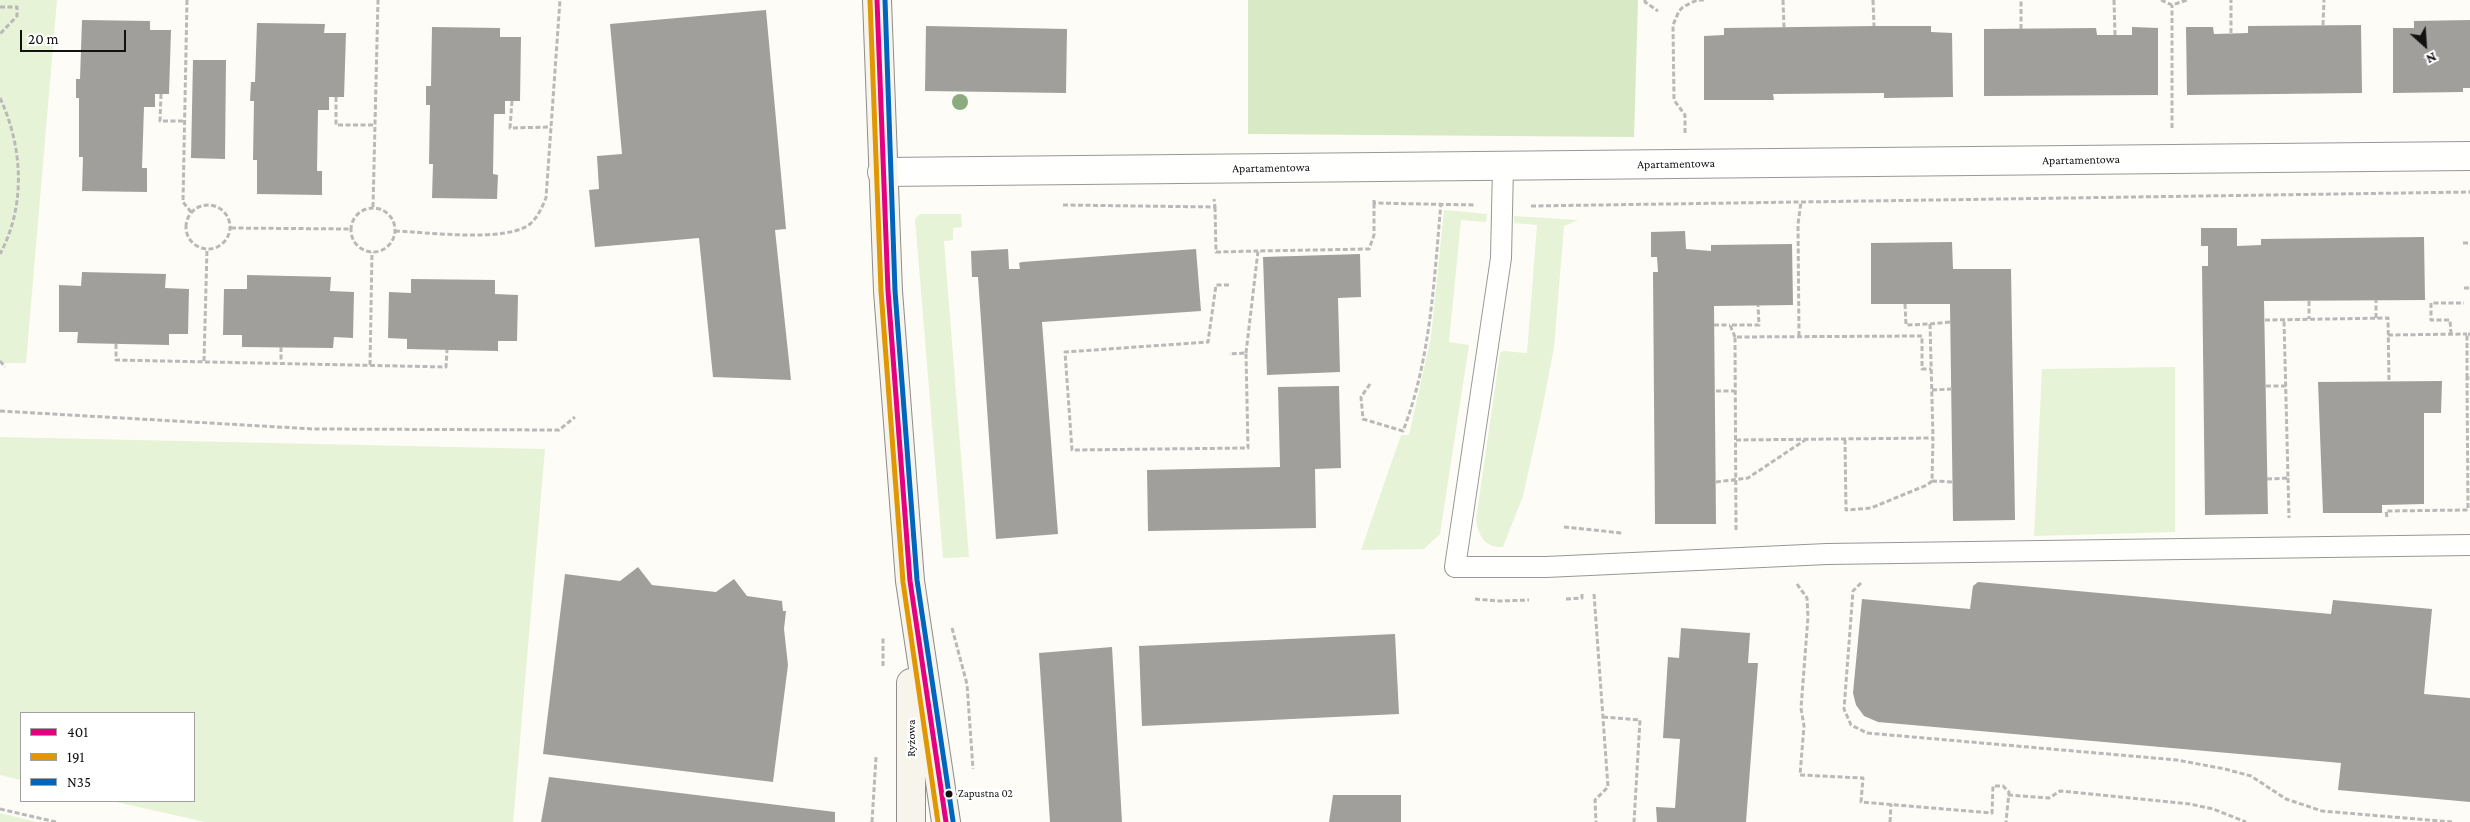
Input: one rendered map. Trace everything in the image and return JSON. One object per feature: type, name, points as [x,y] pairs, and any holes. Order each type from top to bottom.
[{"type":"street","name":"Ryżowa","points":[[877,0],[882,172],[888,291],[912,594],[946,822]]},
{"type":"street","name":"Apartamentowa","points":[[882,172],[2470,156]]},
{"type":"street","name":"Ryżowa","points":[[911,822],[912,594]]},
{"type":"lane","points":[[1504,166],[1501,258],[1455,567],[1546,566],[1827,554],[2470,544]]},
{"type":"path","points":[[188,0],[184,202],[191,212]]},
{"type":"path","points":[[373,207],[378,0]]},
{"type":"path","points":[[395,231],[502,235],[530,224],[540,212],[546,198],[560,0]]},
{"type":"path","points":[[1645,0],[1645,2],[1658,10]]},
{"type":"path","points":[[1685,128],[1685,115],[1674,100],[1673,25],[1679,11],[1684,7],[1697,0],[1706,0]]},
{"type":"path","points":[[1783,0],[1784,27]]},
{"type":"path","points":[[1873,0],[1874,26]]},
{"type":"path","points":[[2021,0],[2021,29]]},
{"type":"path","points":[[2114,0],[2115,35]]},
{"type":"path","points":[[2161,0],[2172,5],[2187,0]]},
{"type":"path","points":[[2231,0],[2231,33]]},
{"type":"path","points":[[2324,0],[2324,26]]},
{"type":"path","points":[[2172,5],[2172,122]]},
{"type":"path","points":[[0,7],[17,7],[17,16],[0,34]]},
{"type":"path","points":[[161,94],[160,121],[185,121]]},
{"type":"path","points":[[336,97],[336,125],[374,125]]},
{"type":"path","points":[[0,98],[11,127],[19,164],[13,220],[9,236],[0,254]]},
{"type":"path","points":[[512,101],[510,128],[551,127]]},
{"type":"path","points":[[1374,203],[1504,206],[2470,192]]},
{"type":"path","points":[[1221,196],[1214,199],[1216,252],[1369,249],[1374,235],[1374,194]]},
{"type":"path","points":[[1799,336],[1798,224],[1801,202]]},
{"type":"path","points":[[212,204],[220,207],[226,213],[231,228],[222,245],[215,249],[207,249],[196,246],[190,240],[186,231],[186,222],[191,212],[203,205],[212,204]]},
{"type":"path","points":[[1370,384],[1360,397],[1363,419],[1403,431],[1412,408],[1423,361],[1432,298],[1441,204]]},
{"type":"path","points":[[1060,205],[1215,206]]},
{"type":"path","points":[[373,207],[384,210],[395,224],[393,241],[387,248],[379,252],[361,249],[354,243],[351,229],[354,217],[360,211],[373,207]]},
{"type":"path","points":[[231,228],[351,229]]},
{"type":"path","points":[[2463,243],[2470,243]]},
{"type":"path","points":[[204,361],[207,249]]},
{"type":"path","points":[[1229,285],[1216,285],[1208,342],[1066,352],[1072,450],[1248,448],[1246,353],[1258,251]]},
{"type":"path","points":[[370,365],[372,252]]},
{"type":"path","points":[[2464,288],[2470,288]]},
{"type":"path","points":[[2376,300],[2376,318]]},
{"type":"path","points":[[2309,301],[2309,319]]},
{"type":"path","points":[[2451,334],[2450,320],[2431,320],[2431,303],[2464,303]]},
{"type":"path","points":[[1905,304],[1906,325],[1950,322]]},
{"type":"path","points":[[1714,325],[1759,325],[1758,305]]},
{"type":"path","points":[[2265,320],[2388,318],[2389,382]]},
{"type":"path","points":[[2284,320],[2288,518],[2298,518]]},
{"type":"path","points":[[1727,530],[1737,530],[1735,337],[1730,324]]},
{"type":"path","points":[[1930,324],[1933,438],[1932,481]]},
{"type":"path","points":[[2377,518],[2387,518],[2386,511],[2468,510],[2468,334],[2388,335]]},
{"type":"path","points":[[1735,337],[1922,336],[1922,369],[1931,369]]},
{"type":"path","points":[[116,344],[116,360],[446,368],[447,350]]},
{"type":"path","points":[[281,347],[281,363]]},
{"type":"path","points":[[1230,354],[1246,353]]},
{"type":"path","points":[[0,361],[5,367]]},
{"type":"path","points":[[2266,386],[2286,386]]},
{"type":"path","points":[[1932,390],[1952,389]]},
{"type":"path","points":[[1716,391],[1735,391]]},
{"type":"path","points":[[0,411],[314,428],[461,430],[559,430],[575,417]]},
{"type":"path","points":[[1736,440],[1933,438]]},
{"type":"path","points":[[1716,482],[1748,478],[1805,440]]},
{"type":"path","points":[[1845,440],[1846,510],[1871,508],[1927,485],[1932,481],[1953,482]]},
{"type":"path","points":[[2267,479],[2288,478]]},
{"type":"path","points":[[1564,527],[1626,533]]},
{"type":"path","points":[[1594,586],[1608,787],[1595,800],[1596,822]]},
{"type":"path","points":[[1475,599],[1499,601],[1528,600]]},
{"type":"path","points":[[1808,617],[1801,708],[1804,726],[1800,775],[1863,778],[1861,802],[1992,813],[1993,786],[2003,786],[2007,789],[2008,795],[2006,822]]},
{"type":"path","points":[[1852,617],[1844,709],[1851,725],[1867,733],[2176,760],[2252,776],[2286,799],[2322,811],[2452,822]]},
{"type":"path","points":[[1603,717],[1640,720],[1634,822]]},
{"type":"path","points":[[2008,795],[2049,798],[2060,791],[2190,804],[2213,809],[2246,822]]},
{"type":"path","points":[[1890,822],[1891,804]]},
{"type":"path","points":[[0,809],[56,822]]},
{"type":"green space","points":[[0,0],[57,0],[26,363],[0,363]]},
{"type":"green space","points":[[1248,0],[1638,0],[1634,137],[1248,134]]},
{"type":"green space","points":[[1444,210],[1487,214],[1486,222],[1461,220],[1449,342],[1469,345],[1440,534],[1424,549],[1361,550],[1401,435],[1409,435],[1431,337]]},
{"type":"green space","points":[[920,214],[961,214],[962,227],[953,228],[953,240],[944,241],[969,557],[943,558],[915,219]]},
{"type":"green space","points":[[1514,216],[1578,220],[1564,226],[1554,347],[1523,496],[1503,547],[1497,547],[1484,540],[1479,532],[1476,520],[1500,353],[1503,351],[1527,353],[1537,225],[1514,223]]},
{"type":"green space","points":[[2175,367],[2175,532],[2034,536],[2042,369]]},
{"type":"green space","points":[[0,437],[545,449],[513,822],[205,822],[116,802],[195,802],[195,712],[20,712],[20,780],[0,775]]},
{"type":"green space","points":[[0,813],[37,822],[0,822]]},
{"type":"building","points":[[766,10],[786,229],[775,230],[791,380],[713,377],[699,238],[595,247],[589,190],[599,189],[597,156],[622,154],[610,24]]},
{"type":"building","points":[[82,20],[150,21],[150,30],[171,30],[169,94],[155,94],[155,107],[144,107],[142,168],[147,168],[147,192],[82,191],[83,157],[79,157],[79,98],[76,98],[76,79],[80,79]]},
{"type":"building","points":[[2470,20],[2470,88],[2463,88],[2463,92],[2393,93],[2393,28],[2414,28],[2414,21]]},
{"type":"building","points":[[257,23],[325,24],[324,33],[346,33],[344,97],[329,97],[329,110],[318,110],[317,171],[322,171],[322,195],[257,194],[257,160],[253,160],[254,101],[250,101],[251,82],[255,82]]},
{"type":"building","points":[[2361,25],[2362,93],[2187,95],[2186,27],[2213,27],[2214,34],[2248,33],[2248,26]]},
{"type":"building","points":[[926,26],[1067,29],[1066,93],[925,91]]},
{"type":"building","points":[[1931,26],[1931,32],[1952,33],[1953,97],[1884,98],[1884,93],[1773,94],[1774,100],[1704,100],[1704,36],[1724,35],[1724,28]]},
{"type":"building","points":[[432,27],[500,28],[500,37],[521,37],[520,101],[505,101],[505,114],[494,114],[493,174],[498,175],[497,199],[432,198],[433,164],[429,164],[430,105],[426,105],[426,86],[431,86]]},
{"type":"building","points":[[2132,27],[2158,28],[2158,95],[1984,96],[1984,29],[2096,28],[2097,35],[2132,35]]},
{"type":"building","points":[[193,60],[226,60],[225,159],[191,158]]},
{"type":"building","points":[[2201,228],[2237,228],[2237,246],[2261,245],[2261,239],[2424,237],[2425,300],[2264,301],[2268,514],[2205,515],[2202,266],[2208,266],[2208,246],[2201,246]]},
{"type":"building","points":[[1685,231],[1686,249],[1711,251],[1711,245],[1792,244],[1793,305],[1714,306],[1716,524],[1655,524],[1653,272],[1658,272],[1657,257],[1651,257],[1651,232]]},
{"type":"building","points":[[1952,242],[1953,269],[2011,269],[2015,520],[1953,521],[1950,304],[1871,304],[1871,243]]},
{"type":"building","points":[[1008,249],[1009,269],[1020,269],[1019,263],[1022,262],[1196,249],[1201,311],[1042,322],[1058,534],[996,539],[978,277],[972,277],[971,251]]},
{"type":"building","points":[[1360,254],[1361,297],[1338,298],[1340,372],[1267,375],[1263,257]]},
{"type":"building","points":[[82,272],[166,274],[165,288],[189,289],[188,334],[169,334],[169,345],[77,343],[78,332],[59,332],[59,285],[81,286]]},
{"type":"building","points":[[247,275],[331,277],[330,291],[354,292],[353,338],[334,337],[333,348],[242,347],[242,335],[223,335],[224,289],[247,289]]},
{"type":"building","points":[[411,279],[495,280],[495,294],[518,295],[517,341],[498,341],[498,351],[407,349],[407,339],[388,338],[389,292],[411,293]]},
{"type":"building","points":[[2442,381],[2441,413],[2424,413],[2424,504],[2382,505],[2382,513],[2323,513],[2318,382]]},
{"type":"building","points":[[1339,386],[1341,468],[1315,469],[1316,528],[1148,531],[1147,470],[1280,467],[1278,387]]},
{"type":"building","points":[[638,567],[652,585],[716,592],[734,579],[747,596],[782,601],[783,611],[786,611],[784,629],[788,665],[773,782],[543,754],[565,574],[620,581]]},
{"type":"building","points":[[1978,582],[2331,614],[2333,600],[2432,609],[2424,694],[2470,698],[2470,802],[2338,790],[2341,763],[1878,722],[1864,716],[1856,705],[1853,693],[1862,599],[1970,609],[1973,586]]},
{"type":"building","points":[[1681,628],[1750,633],[1748,663],[1758,663],[1746,822],[1657,822],[1656,807],[1675,808],[1680,739],[1663,738],[1668,657],[1679,658]]},
{"type":"building","points":[[1395,634],[1399,714],[1142,726],[1139,646]]},
{"type":"building","points":[[1112,647],[1122,822],[1050,822],[1039,653]]},
{"type":"building","points":[[549,777],[835,812],[835,822],[541,822]]},
{"type":"building","points":[[1333,795],[1401,795],[1401,822],[1329,822]]},
{"type":"transit line","name":"191","points":[[870,0],[881,291],[903,582],[938,822]]},
{"type":"transit line","name":"401","points":[[877,0],[888,291],[910,581],[946,822]]},
{"type":"transit line","name":"N35","points":[[885,0],[895,291],[917,580],[953,821]]},
{"type":"place","name":"Zapustna 02","points":[[949,794]]}]
